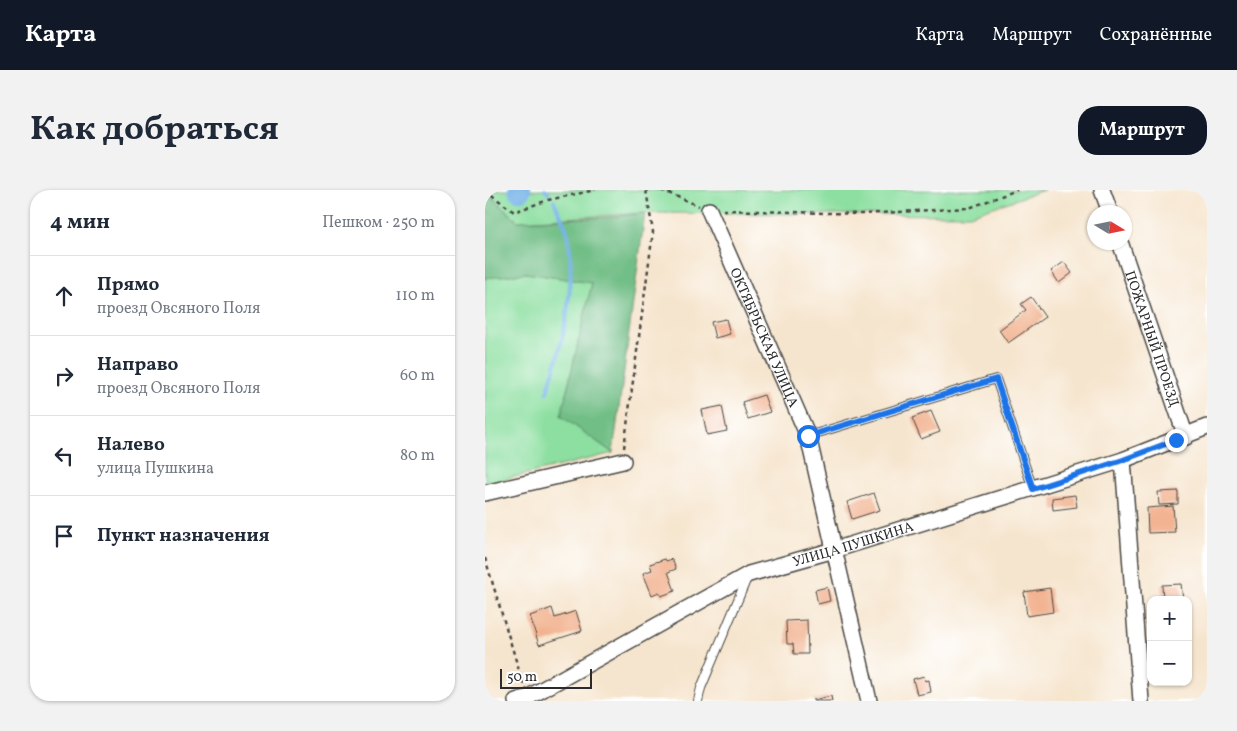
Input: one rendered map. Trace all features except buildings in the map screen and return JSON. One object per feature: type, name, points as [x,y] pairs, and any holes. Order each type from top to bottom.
[{"type":"street","points":[[1102,190],[1107,205]]},
{"type":"street","name":"ОКТЯБРЬСКАЯ УЛИЦА","points":[[709,210],[808,436],[869,701]]},
{"type":"street","name":"ПОЖАРНЫЙ ПРОЕЗД","points":[[1123,250],[1186,437]]},
{"type":"street","name":"УЛИЦА ПУШКИНА","points":[[521,699],[749,574],[1033,489],[1123,460],[1186,437],[1207,427]]},
{"type":"street","points":[[1123,460],[1141,701]]},
{"type":"street","points":[[485,494],[623,461]]},
{"type":"lane","points":[[808,436],[996,379],[1033,489]]},
{"type":"lane","points":[[698,701],[701,688],[749,574]]},
{"type":"path","points":[[485,190],[514,212],[573,191],[595,190]]},
{"type":"path","points":[[623,461],[653,232],[645,190]]},
{"type":"path","points":[[661,190],[709,210],[862,214],[969,208],[1017,190]]},
{"type":"path","points":[[485,558],[521,699]]},
{"type":"green space","points":[[485,190],[1044,190],[970,215],[645,213],[518,221]]},
{"type":"green space","points":[[485,191],[518,221],[611,217],[645,213],[613,453],[561,416],[592,283],[526,273],[485,278]]},
{"type":"green space","points":[[526,273],[592,283],[561,416],[613,453],[485,484],[485,278]]},
{"type":"waterway","points":[[545,190],[549,194]]},
{"type":"waterway","points":[[547,392],[563,337],[570,279],[568,235],[554,201]]},
{"type":"route","points":[[808,436],[996,379],[1033,489],[1123,460],[1176,440]]}]
